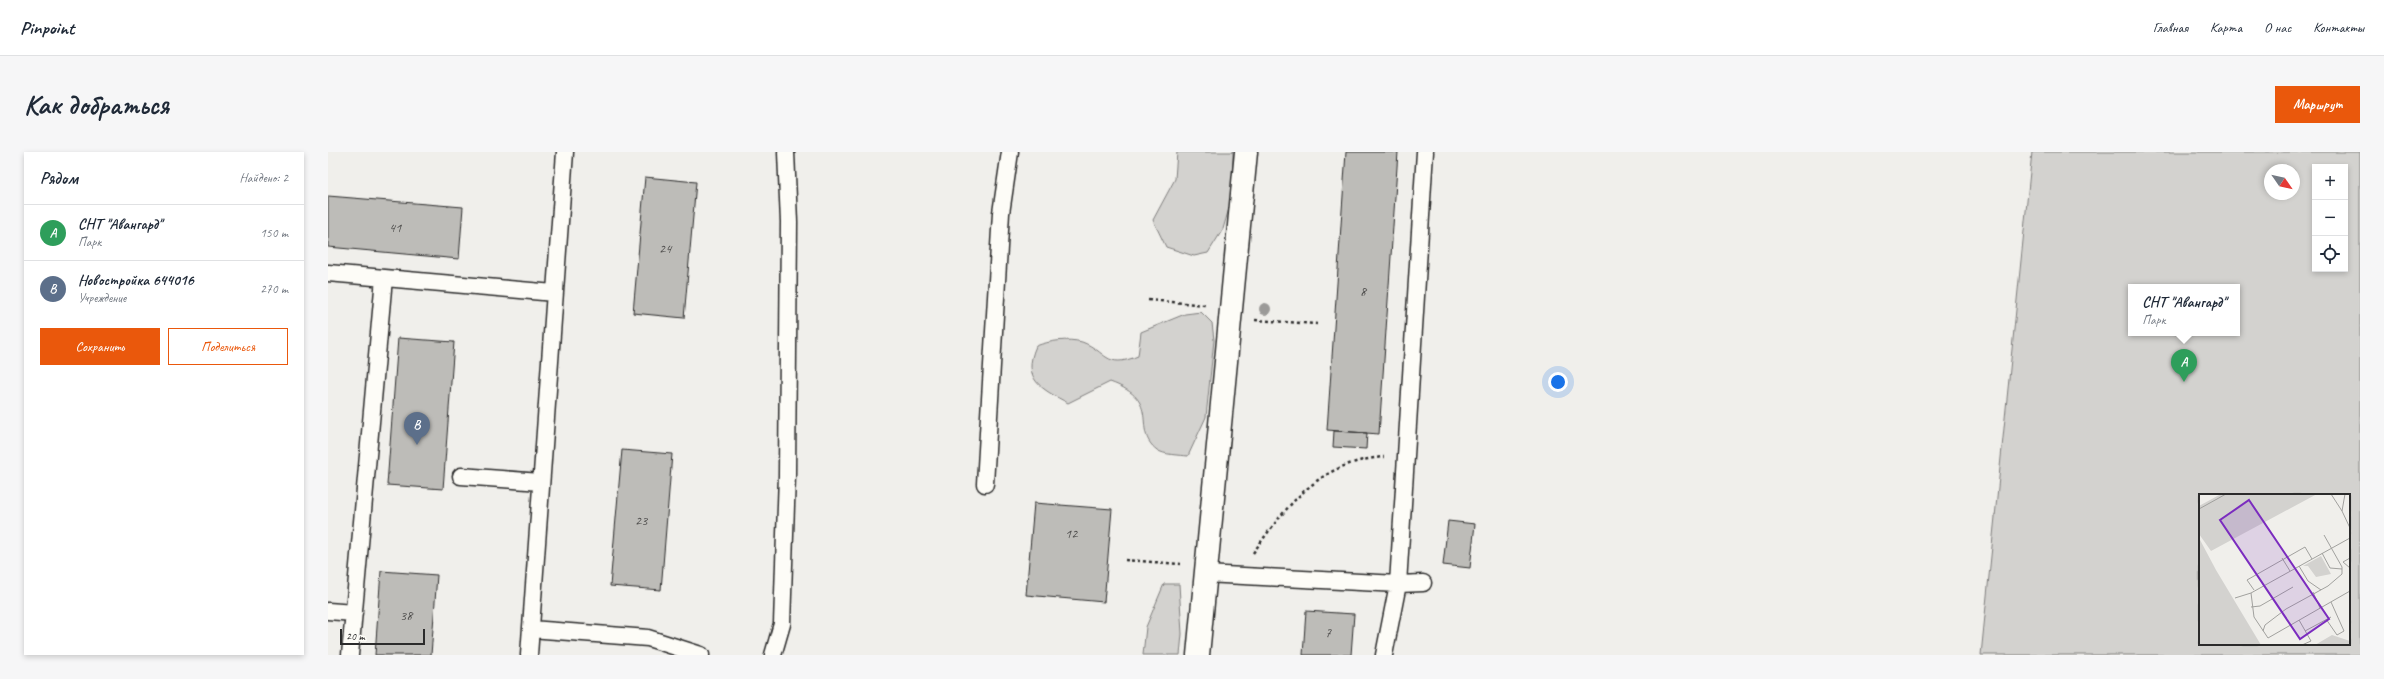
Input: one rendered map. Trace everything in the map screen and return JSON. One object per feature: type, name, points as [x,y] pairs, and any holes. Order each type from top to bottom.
[{"type":"street","points":[[1198,655],[1246,152]]},
{"type":"lane","points":[[529,655],[565,152]]},
{"type":"lane","points":[[774,655],[782,624],[788,474],[789,222],[786,152]]},
{"type":"lane","points":[[985,484],[1001,212],[1010,152]]},
{"type":"lane","points":[[1384,655],[1398,584],[1425,152]]},
{"type":"lane","points":[[328,273],[554,293]]},
{"type":"lane","points":[[350,655],[384,278]]},
{"type":"lane","points":[[461,476],[541,482]]},
{"type":"lane","points":[[1205,570],[1237,576],[1398,584],[1423,583]]},
{"type":"lane","points":[[328,611],[354,613]]},
{"type":"lane","points":[[531,629],[648,638],[701,655]]},
{"type":"path","points":[[1148,300],[1230,313],[1317,324]]},
{"type":"path","points":[[1237,576],[1276,521],[1302,491],[1334,470],[1364,459],[1406,456]]},
{"type":"path","points":[[1125,560],[1205,570]]},
{"type":"shaded area","points":[[1177,152],[1233,152],[1232,198],[1223,229],[1208,253],[1194,256],[1166,247],[1153,220],[1175,179]]},
{"type":"shaded area","points":[[2032,152],[2360,152],[2360,655],[1981,655]]},
{"type":"shaded area","points":[[1201,312],[1212,323],[1214,340],[1206,417],[1188,456],[1160,452],[1149,442],[1141,406],[1136,398],[1126,390],[1110,382],[1068,403],[1042,388],[1033,375],[1031,367],[1036,346],[1071,340],[1082,342],[1112,360],[1127,360],[1138,356],[1141,332],[1185,314]]},
{"type":"shaded area","points":[[1164,584],[1179,584],[1182,634],[1180,655],[1143,655],[1146,627]]},
{"type":"building","points":[[1346,152],[1398,152],[1379,434],[1327,430]]},
{"type":"building","points":[[645,177],[696,182],[684,318],[633,313]]},
{"type":"building","points":[[328,196],[463,207],[459,259],[328,247]]},
{"type":"building","points":[[398,338],[454,342],[443,489],[387,485]]},
{"type":"building","points":[[1334,431],[1367,433],[1366,449],[1333,447]]},
{"type":"building","points":[[622,450],[672,454],[661,590],[610,586]]},
{"type":"building","points":[[1034,503],[1112,509],[1104,602],[1026,595]]},
{"type":"building","points":[[1448,521],[1475,524],[1470,568],[1443,565]]},
{"type":"building","points":[[381,571],[437,575],[431,655],[375,655]]},
{"type":"building","points":[[1306,611],[1354,614],[1351,655],[1303,655]]},
{"type":"place","name":"СНТ \"Авангард\"","points":[[2184,382]]},
{"type":"place","name":"Новостройка 644016","points":[[417,445]]}]
